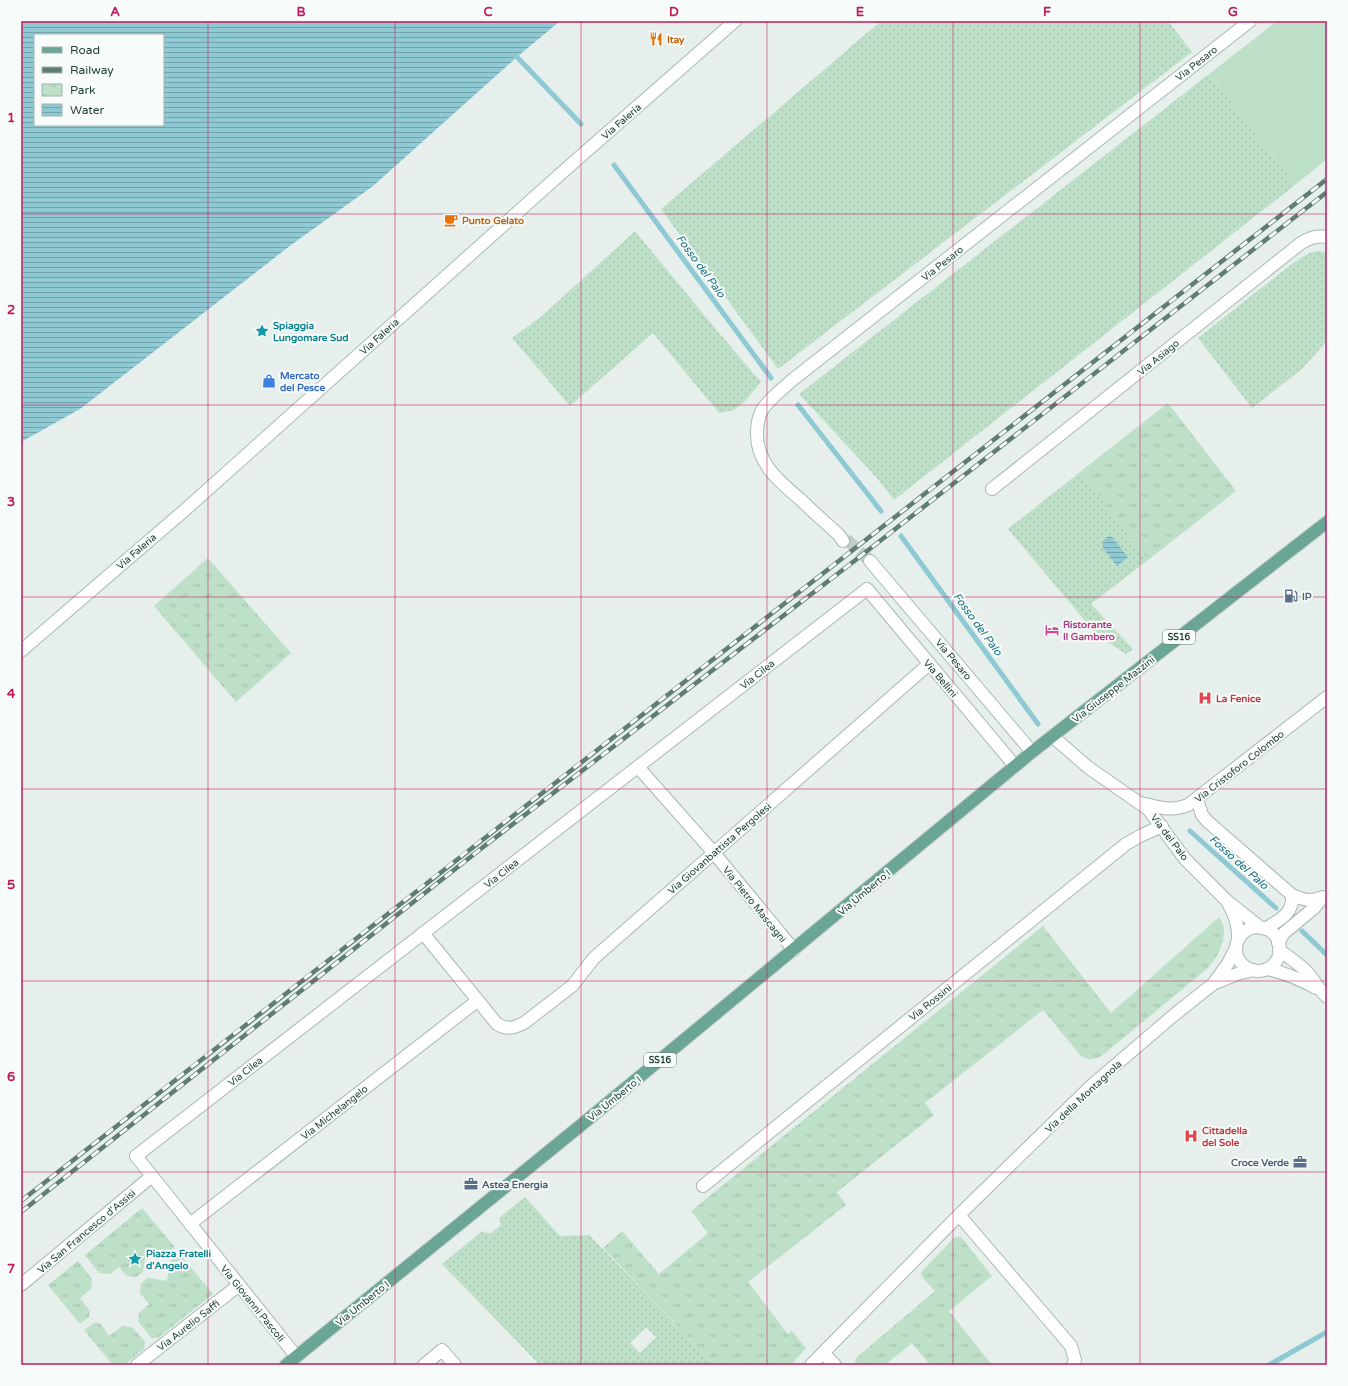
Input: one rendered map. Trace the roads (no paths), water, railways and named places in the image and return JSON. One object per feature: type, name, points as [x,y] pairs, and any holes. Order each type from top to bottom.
[{"type":"main road","name":"Via Giuseppe Mazzini","points":[[1032,752],[1327,522]]},
{"type":"main road","name":"Via Umberto I","points":[[286,1365],[580,1126],[1032,752]]},
{"type":"street","name":"Via Faleria","points":[[21,651],[186,509],[566,169],[735,21]]},
{"type":"street","name":"Via Pesaro","points":[[843,538],[781,482],[771,472],[762,458],[757,443],[757,424],[761,412],[769,401],[797,376],[1250,21]]},
{"type":"street","name":"Via Asiago","points":[[992,489],[1301,243],[1311,238],[1320,236],[1327,237]]},
{"type":"street","name":"Via Pesaro","points":[[870,564],[1032,752]]},
{"type":"street","name":"Via Bellini","points":[[867,589],[1015,766]]},
{"type":"street","name":"Via Cilea","points":[[136,1156],[867,589]]},
{"type":"street","name":"Via Giovanbattista Pergolesi","points":[[478,1001],[497,1024],[503,1028],[516,1027],[524,1023],[572,986],[594,958],[929,664]]},
{"type":"street","name":"Via Cristoforo Colombo","points":[[1141,803],[1166,809],[1179,809],[1188,805],[1327,697]]},
{"type":"street","name":"Via del Palo","points":[[1052,736],[1089,768],[1141,803],[1155,816],[1185,859],[1227,900],[1263,928],[1274,934],[1279,947],[1308,973],[1324,994]]},
{"type":"street","name":"Via Pietro Mascagni","points":[[638,767],[714,853],[794,950]]},
{"type":"street","points":[[1197,799],[1202,815],[1207,821],[1292,895],[1313,901],[1325,895]]},
{"type":"street","name":"Via Rossini","points":[[703,1186],[1126,844],[1162,826]]},
{"type":"street","points":[[1237,944],[1242,934],[1247,930],[1263,928],[1290,911],[1292,906],[1292,895]]},
{"type":"street","points":[[1267,969],[1276,961],[1284,933],[1314,908],[1325,895]]},
{"type":"street","name":"Via del Palo","points":[[1227,900],[1237,922],[1237,955],[1240,962],[1253,970],[1260,971],[1267,969],[1284,972],[1324,994]]},
{"type":"street","points":[[423,933],[478,1001]]},
{"type":"street","name":"Via della Montagnola","points":[[1214,984],[1227,965],[1237,944]]},
{"type":"street","name":"Via della Montagnola","points":[[811,1365],[959,1215],[1091,1086],[1174,1015],[1214,984],[1237,974],[1253,970]]},
{"type":"street","name":"Via Michelangelo","points":[[190,1224],[478,1001]]},
{"type":"street","name":"Via Giovanni Pascoli","points":[[136,1156],[296,1356]]},
{"type":"street","name":"Via San Francesco d'Assisi","points":[[21,1285],[152,1176]]},
{"type":"street","points":[[959,1215],[1071,1346],[1075,1360],[1072,1365]]},
{"type":"street","name":"Via Aurelio Saffi","points":[[137,1365],[238,1285]]},
{"type":"street","points":[[424,1365],[442,1350],[455,1365]]},
{"type":"street","points":[[823,1353],[834,1365]]},
{"type":"water","points":[[21,21],[560,21],[517,57],[373,186],[291,245],[80,409],[21,442]]},
{"type":"water","points":[[1109,536],[1112,537],[1128,557],[1117,566],[1103,548],[1103,541]]},
{"type":"waterway","name":"Fosso del Palo","points":[[517,57],[581,124]]},
{"type":"waterway","name":"Fosso del Palo","points":[[614,165],[771,378]]},
{"type":"waterway","name":"Fosso del Palo","points":[[798,405],[881,511]]},
{"type":"waterway","name":"Fosso del Palo","points":[[901,536],[1038,724]]},
{"type":"waterway","name":"Fosso del Palo","points":[[1190,831],[1276,908]]},
{"type":"waterway","name":"Fosso del Palo","points":[[1302,931],[1327,955]]},
{"type":"waterway","points":[[1269,1365],[1327,1332]]},
{"type":"tunnel","points":[[846,539],[870,561]]},
{"type":"railway","points":[[21,1201],[1327,179]]},
{"type":"railway","points":[[21,1212],[478,851],[853,562],[1327,192]]},
{"type":"place","name":"Itay","points":[[656,39]]},
{"type":"place","name":"Punto Gelato","points":[[451,220]]},
{"type":"place","name":"Spiaggia Lungomare Sud","points":[[262,331]]},
{"type":"place","name":"Mercato del Pesce","points":[[269,381]]},
{"type":"place","name":"IP","points":[[1291,596]]},
{"type":"place","name":"Ristorante Il Gambero","points":[[1052,630]]},
{"type":"place","name":"La Fenice","points":[[1205,698]]},
{"type":"place","name":"Cittadella del Sole","points":[[1191,1136]]},
{"type":"place","name":"Croce Verde","points":[[1300,1162]]},
{"type":"place","name":"Astea Energia","points":[[471,1184]]},
{"type":"place","name":"Piazza Fratelli d'Angelo","points":[[135,1259]]}]
